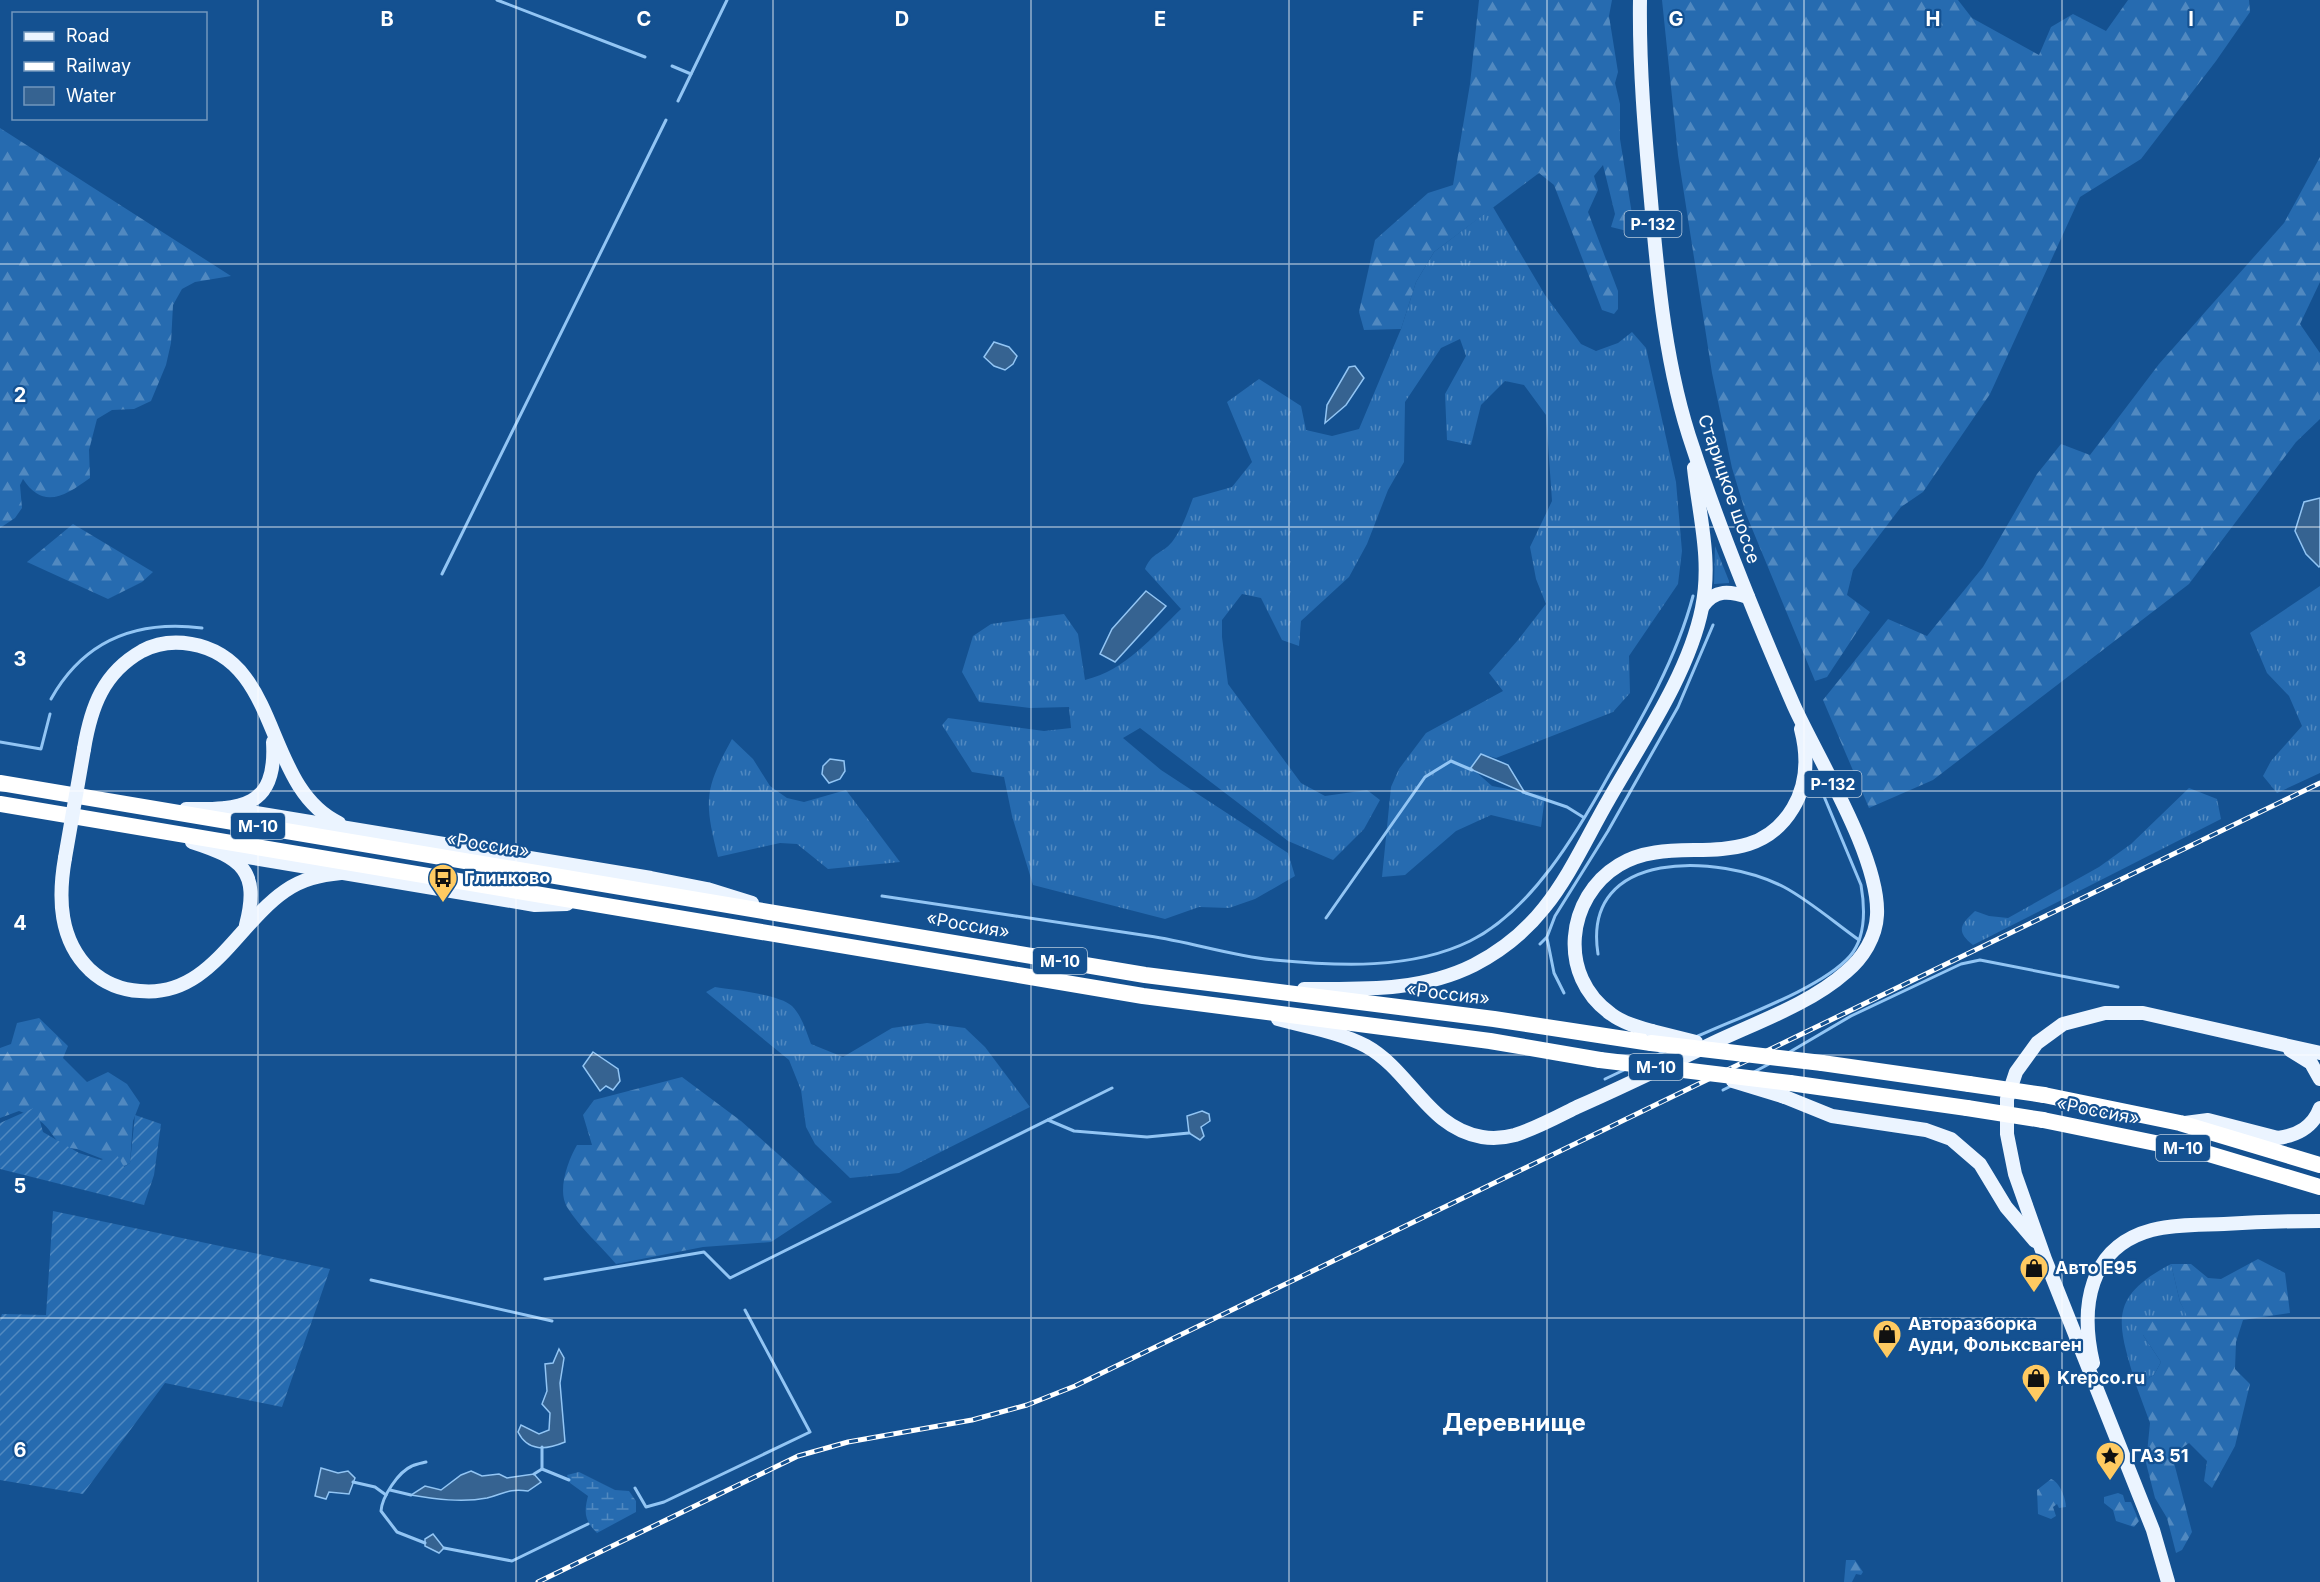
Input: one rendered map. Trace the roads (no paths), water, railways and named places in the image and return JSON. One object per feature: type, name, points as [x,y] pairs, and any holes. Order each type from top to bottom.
[{"type":"highway","name":"«Россия»","points":[[0,783],[1237,989],[1652,1037],[1730,1051],[2044,1095],[2180,1124],[2320,1165]]},
{"type":"highway","name":"М-10","points":[[0,804],[604,904],[1018,976],[1234,1008],[1490,1041],[1600,1060],[1712,1074],[1787,1090]]},
{"type":"highway","name":"«Россия»","points":[[1787,1090],[1966,1108],[2043,1120],[2209,1154],[2320,1187]]},
{"type":"main road","name":"Старицкое шоссе","points":[[1234,1008],[1327,1032],[1366,1046],[1381,1057],[1429,1108],[1452,1127],[1479,1136],[1508,1137],[1609,1093],[1778,1012],[1844,975],[1868,945],[1876,922],[1875,891],[1866,857],[1822,759],[1795,707],[1748,597],[1691,445],[1673,370],[1654,241],[1643,104],[1640,0]]},
{"type":"main road","points":[[1237,989],[1363,990],[1399,987],[1459,971],[1486,958],[1512,940],[1540,914],[1562,882],[1681,668],[1703,606],[1706,548],[1691,445]]},
{"type":"main road","points":[[1703,606],[1709,598],[1721,593],[1748,597]]},
{"type":"main road","points":[[341,873],[320,875],[297,883],[275,898],[246,925],[213,964],[188,982],[158,991],[137,991],[117,986],[88,968],[67,934],[60,902],[64,858],[94,703],[110,677],[132,657],[145,650],[168,643],[204,648],[236,666],[257,696],[272,734],[293,778],[305,797],[329,819],[353,830]]},
{"type":"main road","points":[[1652,1037],[1610,1014],[1596,1000],[1582,978],[1574,943],[1577,919],[1584,901],[1596,883],[1625,862],[1657,853],[1733,848],[1753,842],[1776,828],[1793,808],[1806,773],[1804,741],[1795,707]]},
{"type":"main road","points":[[226,808],[247,803],[266,789],[274,768],[272,734]]},
{"type":"main road","points":[[152,808],[226,808],[707,889],[782,913]]},
{"type":"main road","points":[[153,829],[223,853],[341,873],[535,905],[604,904]]},
{"type":"main road","points":[[403,839],[478,863]]},
{"type":"main road","points":[[223,853],[240,866],[251,885],[251,904],[246,925]]},
{"type":"main road","points":[[2168,1582],[2153,1530],[2039,1244],[2010,1156],[2006,1113],[2016,1072],[2037,1043],[2063,1024],[2086,1017],[2120,1013],[2143,1013],[2320,1053]]},
{"type":"main road","points":[[2264,1039],[2307,1060],[2320,1079]]},
{"type":"main road","points":[[1787,1090],[1832,1116],[1926,1130],[1958,1143],[1980,1164],[2006,1207],[2039,1244]]},
{"type":"main road","points":[[2180,1124],[2208,1120],[2278,1138],[2305,1129],[2312,1123],[2320,1108]]},
{"type":"main road","points":[[2103,1406],[2087,1336],[2088,1300],[2097,1272],[2122,1244],[2141,1234],[2167,1227],[2320,1221]]},
{"type":"water","points":[[994,342],[1009,347],[1017,356],[1013,364],[1005,370],[994,366],[984,357]]},
{"type":"water","points":[[1355,366],[1364,378],[1346,405],[1325,423],[1327,405],[1349,367]]},
{"type":"water","points":[[2320,498],[2319,567],[2306,554],[2295,531],[2304,502]]},
{"type":"water","points":[[1146,591],[1166,606],[1115,662],[1100,654],[1112,629]]},
{"type":"water","points":[[1481,754],[1508,765],[1525,793],[1470,769]]},
{"type":"water","points":[[830,759],[844,761],[845,771],[840,779],[829,783],[822,774],[823,766]]},
{"type":"water","points":[[593,1052],[618,1069],[620,1081],[613,1090],[606,1086],[600,1091],[583,1066]]},
{"type":"water","points":[[1202,1111],[1209,1114],[1210,1121],[1201,1127],[1204,1136],[1200,1140],[1189,1133],[1187,1116]]},
{"type":"water","points":[[559,1349],[564,1358],[560,1383],[565,1442],[551,1447],[538,1448],[527,1443],[518,1432],[521,1425],[539,1434],[549,1430],[550,1413],[542,1404],[547,1391],[545,1364],[553,1363]]},
{"type":"water","points":[[321,1468],[338,1473],[348,1471],[355,1478],[349,1494],[329,1492],[326,1499],[315,1496]]},
{"type":"water","points":[[471,1471],[482,1476],[499,1474],[507,1478],[534,1474],[541,1482],[528,1491],[511,1491],[487,1498],[468,1500],[411,1495],[425,1486],[441,1490],[461,1475]]},
{"type":"water","points":[[433,1534],[444,1548],[439,1553],[425,1546],[425,1539]]},
{"type":"waterway","points":[[497,0],[645,57]]},
{"type":"waterway","points":[[678,101],[727,0]]},
{"type":"waterway","points":[[672,66],[691,74]]},
{"type":"waterway","points":[[442,574],[666,120]]},
{"type":"waterway","points":[[882,896],[1149,936],[1274,960],[1323,964],[1374,964],[1423,957],[1447,950],[1470,941],[1492,928],[1513,911],[1532,891],[1567,845],[1634,732],[1657,688],[1668,666],[1693,596]]},
{"type":"waterway","points":[[1540,944],[1547,937],[1555,916],[1608,831],[1678,707],[1713,625]]},
{"type":"waterway","points":[[51,699],[79,662],[96,648],[114,638],[156,627],[202,628]]},
{"type":"waterway","points":[[0,742],[41,749],[50,714]]},
{"type":"waterway","points":[[1326,918],[1425,777],[1451,761],[1472,770]]},
{"type":"waterway","points":[[1696,1037],[1755,1012],[1819,980],[1850,956],[1859,940],[1863,922],[1861,885],[1818,782]]},
{"type":"waterway","points":[[1523,792],[1567,807],[1583,817]]},
{"type":"waterway","points":[[1598,954],[1598,919],[1611,894],[1633,877],[1661,868],[1693,865],[1726,868],[1757,876],[1784,887],[1813,905],[1859,940]]},
{"type":"waterway","points":[[1547,938],[1554,973],[1564,993]]},
{"type":"waterway","points":[[1788,1053],[1851,1016],[1961,964],[1980,960],[2118,987]]},
{"type":"waterway","points":[[1649,1059],[1665,1051]]},
{"type":"waterway","points":[[1754,1072],[1769,1064]]},
{"type":"waterway","points":[[1605,1079],[1624,1070]]},
{"type":"waterway","points":[[1723,1090],[1733,1085]]},
{"type":"waterway","points":[[545,1279],[704,1252],[730,1278],[1112,1088]]},
{"type":"waterway","points":[[1048,1120],[1074,1131],[1147,1137],[1189,1133]]},
{"type":"waterway","points":[[371,1280],[552,1321]]},
{"type":"waterway","points":[[635,1488],[646,1507],[664,1502],[810,1432],[745,1310]]},
{"type":"waterway","points":[[542,1447],[542,1469]]},
{"type":"waterway","points":[[425,1543],[397,1532],[381,1511],[396,1479],[412,1466],[426,1462]]},
{"type":"waterway","points":[[534,1474],[542,1469],[569,1480]]},
{"type":"waterway","points":[[353,1482],[375,1487],[386,1495]]},
{"type":"waterway","points":[[390,1490],[411,1495]]},
{"type":"waterway","points":[[444,1548],[512,1561],[588,1524]]},
{"type":"railway","points":[[538,1582],[798,1456],[848,1442],[972,1420],[1027,1405],[1075,1386],[2320,783]]},
{"type":"place","name":"Глинково","points":[[443,904]]},
{"type":"place","name":"Авто E95","points":[[2034,1294]]},
{"type":"place","name":"Авторазборка Ауди, Фольксваген","points":[[1887,1360]]},
{"type":"place","name":"Krepco.ru","points":[[2036,1404]]},
{"type":"place","name":"ГАЗ 51","points":[[2110,1482]]},
{"type":"district","name":"Деревнище","points":[[1514,1423]]}]
